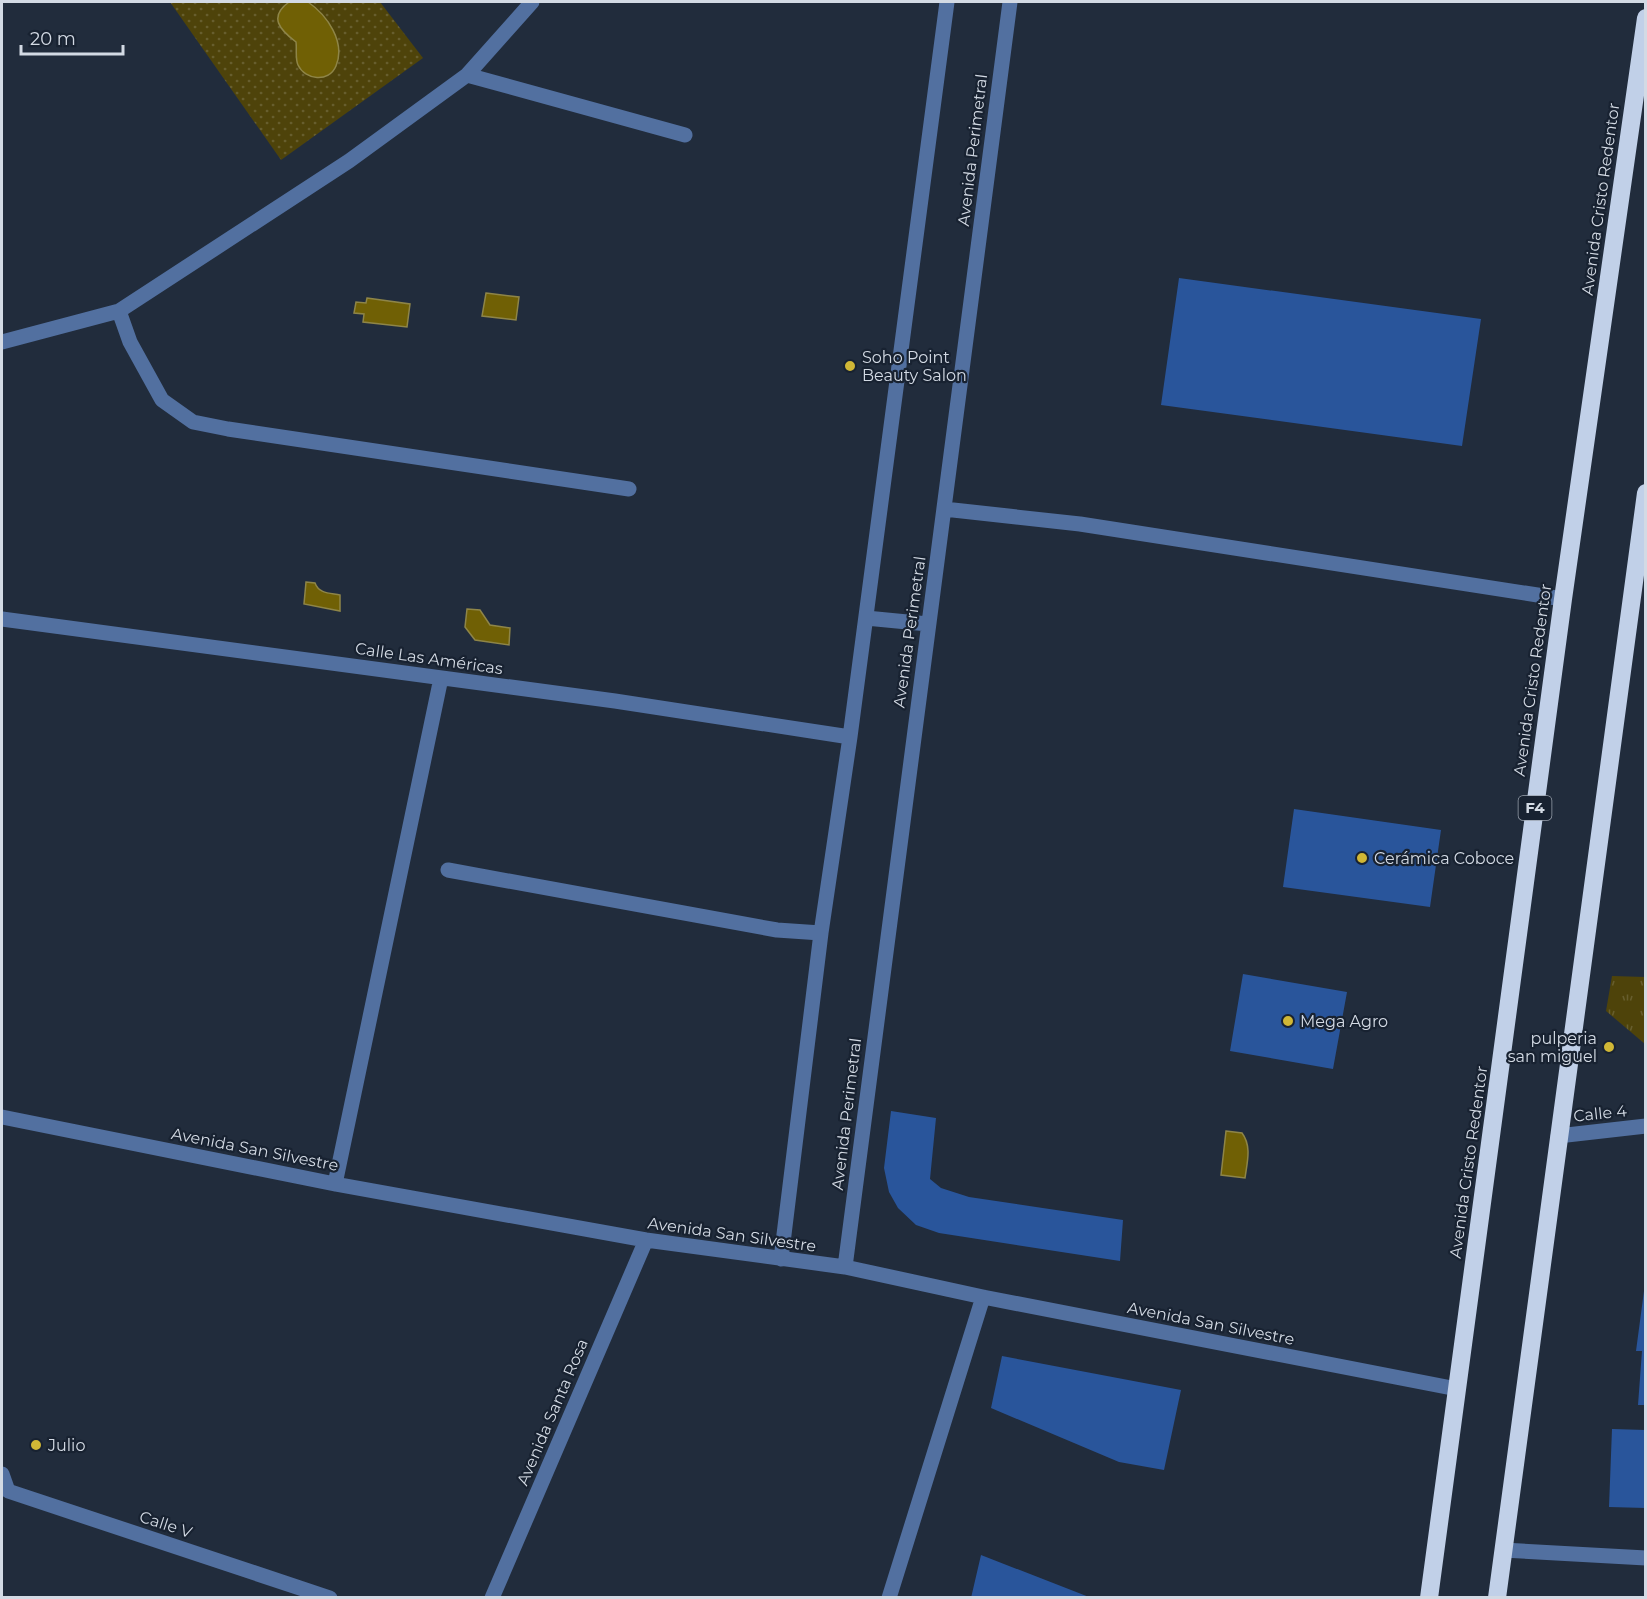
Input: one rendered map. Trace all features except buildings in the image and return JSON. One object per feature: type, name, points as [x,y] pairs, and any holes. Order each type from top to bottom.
[{"type":"highway","name":"Avenida Cristo Redentor","points":[[1429,1598],[1563,599],[1646,18]]},
{"type":"highway","points":[[1497,1598],[1646,493]]},
{"type":"street","points":[[2,342],[119,311],[349,161],[467,75],[532,2]]},
{"type":"street","points":[[781,1259],[821,933],[850,737],[947,2]]},
{"type":"street","name":"Avenida Perimetral","points":[[844,1267],[1010,2]]},
{"type":"street","points":[[467,75],[686,135]]},
{"type":"street","points":[[119,311],[130,342],[162,400],[193,422],[629,489]]},
{"type":"street","points":[[944,509],[1080,524],[1563,599]]},
{"type":"street","points":[[866,618],[928,624]]},
{"type":"street","name":"Calle Las Américas","points":[[2,619],[615,701],[850,737]]},
{"type":"street","points":[[335,1184],[441,678]]},
{"type":"street","points":[[448,870],[777,930],[821,933]]},
{"type":"street","name":"Avenida San Silvestre","points":[[2,1117],[335,1184],[645,1240],[844,1267],[1457,1389]]},
{"type":"street","name":"Calle 4","points":[[1558,1136],[1646,1126]]},
{"type":"street","name":"Avenida Santa Rosa","points":[[492,1598],[645,1240]]},
{"type":"street","points":[[889,1598],[983,1296]]},
{"type":"street","name":"Calle V","points":[[2,1474],[8,1491],[330,1598]]},
{"type":"street","points":[[1503,1550],[1646,1558]]},
{"type":"green space","points":[[170,2],[380,2],[423,58],[281,160]]},
{"type":"green space","points":[[1612,976],[1645,977],[1645,1044],[1606,1011]]},
{"type":"shaded area","points":[[289,2],[308,2],[322,14],[333,30],[339,48],[338,57],[336,66],[328,75],[317,78],[311,76],[301,70],[298,65],[296,42],[281,28],[278,18],[279,13]]},
{"type":"shaded area","points":[[486,293],[519,297],[516,320],[482,316]]},
{"type":"shaded area","points":[[367,298],[410,304],[407,327],[363,322],[364,314],[354,313],[356,302],[366,303]]},
{"type":"shaded area","points":[[306,582],[315,583],[325,592],[340,595],[340,611],[304,604]]},
{"type":"shaded area","points":[[467,609],[480,610],[490,625],[510,628],[509,645],[475,640],[465,627]]},
{"type":"shaded area","points":[[1226,1131],[1242,1133],[1245,1138],[1248,1155],[1245,1178],[1221,1175]]},
{"type":"place","name":"Soho Point Beauty Salon","points":[[850,366]]},
{"type":"place","name":"Cerámica Coboce","points":[[1362,858]]},
{"type":"place","name":"Mega Agro","points":[[1288,1021]]},
{"type":"place","name":"pulperia san miguel","points":[[1609,1047]]},
{"type":"place","name":"Julio","points":[[36,1445]]}]
